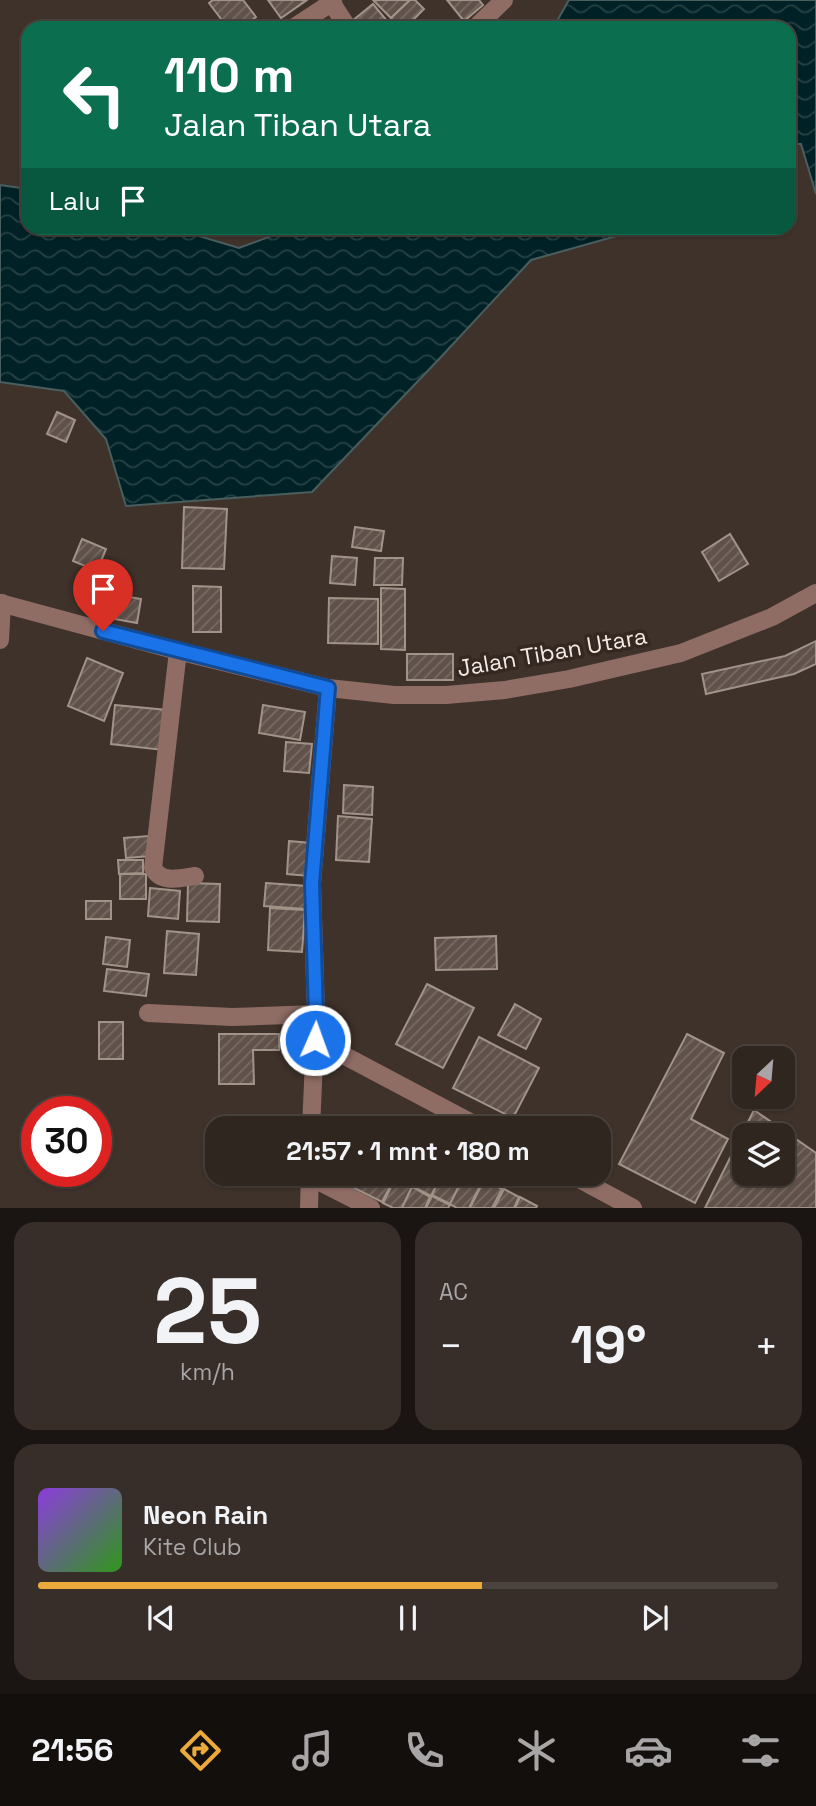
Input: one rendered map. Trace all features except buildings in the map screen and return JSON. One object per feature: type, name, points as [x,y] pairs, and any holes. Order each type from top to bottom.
[{"type":"street","points":[[482,21],[504,0]]},
{"type":"street","points":[[302,21],[327,2],[335,8],[343,21]]},
{"type":"street","name":"Jalan Tiban Utara","points":[[1,603],[328,688],[394,695],[446,695],[505,690],[569,679],[681,653],[772,617],[816,593]]},
{"type":"street","points":[[0,640],[1,603]]},
{"type":"street","points":[[178,651],[153,868],[156,874],[163,877],[174,879],[195,876]]},
{"type":"street","points":[[312,1116],[316,1014],[312,884],[328,688]]},
{"type":"street","points":[[148,1013],[232,1017],[316,1014]]},
{"type":"street","points":[[315,1040],[459,1116]]},
{"type":"street","points":[[309,1208],[310,1186]]},
{"type":"street","points":[[329,1186],[371,1208]]},
{"type":"street","points":[[592,1186],[633,1208]]},
{"type":"water","points":[[569,0],[816,0],[816,194],[801,144],[796,144],[796,21],[557,21]]},
{"type":"water","points":[[0,185],[21,188],[21,235],[195,235],[239,248],[274,235],[620,235],[531,260],[312,492],[126,506],[106,439],[64,391],[0,382]]},
{"type":"route","points":[[103,631],[328,688],[312,884],[315,1040]]}]
